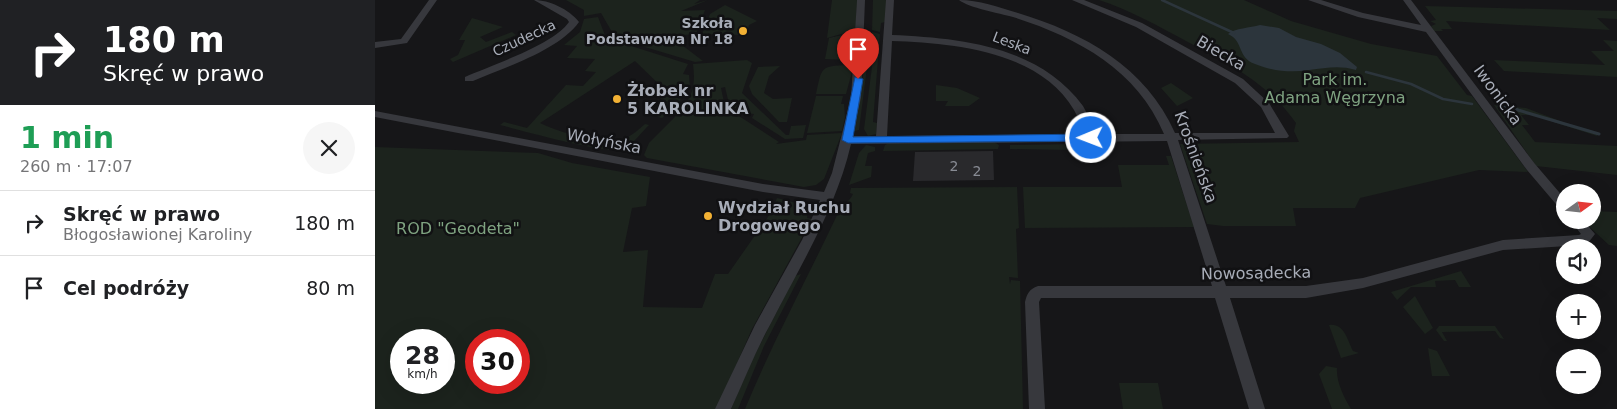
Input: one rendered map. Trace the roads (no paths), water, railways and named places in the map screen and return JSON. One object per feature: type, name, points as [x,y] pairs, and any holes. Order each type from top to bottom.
[{"type":"street","points":[[375,45],[404,41],[433,0]]},
{"type":"street","name":"Czudecka","points":[[469,79],[556,40],[572,29],[574,22],[570,17],[538,0]]},
{"type":"street","points":[[723,409],[759,331],[809,240],[828,197],[848,140],[858,79],[861,0]]},
{"type":"street","points":[[881,140],[890,0]]},
{"type":"street","name":"Krośnieńska","points":[[963,0],[1043,23],[1106,56],[1132,76],[1156,104],[1173,137],[1257,409]]},
{"type":"street","name":"Biecka","points":[[1076,0],[1139,25],[1239,81],[1265,105],[1283,136],[1173,137]]},
{"type":"street","points":[[1312,0],[1361,15],[1430,30]]},
{"type":"street","name":"Iwonicka","points":[[1407,0],[1529,164],[1556,196]]},
{"type":"street","name":"Leska","points":[[888,38],[931,39],[968,44],[1003,53],[1028,65],[1052,80],[1071,98],[1084,118],[1091,138]]},
{"type":"street","name":"Wołyńska","points":[[375,114],[763,188],[828,197]]},
{"type":"street","points":[[848,140],[1173,137]]},
{"type":"street","name":"Nowosądecka","points":[[1037,409],[1032,302],[1034,295],[1038,292],[1306,292],[1372,281],[1494,247],[1541,241],[1583,240],[1588,236],[1584,229]]},
{"type":"waterway","points":[[1162,0],[1234,33]]},
{"type":"waterway","points":[[1366,72],[1411,84],[1443,99],[1472,104]]},
{"type":"waterway","points":[[1498,106],[1511,108]]},
{"type":"waterway","points":[[1511,108],[1517,109]]},
{"type":"waterway","points":[[1511,108],[1599,134]]},
{"type":"place","name":"Szkoła Podstawowa Nr 18","points":[[743,31]]},
{"type":"place","name":"Żłobek nr 5 KAROLINKA","points":[[617,99]]},
{"type":"place","name":"Wydział Ruchu Drogowego","points":[[708,216]]},
{"type":"park label","name":"Park im. Adama Węgrzyna","points":[[1335,88]]},
{"type":"park label","name":"ROD \"Geodeta\"","points":[[458,228]]}]
